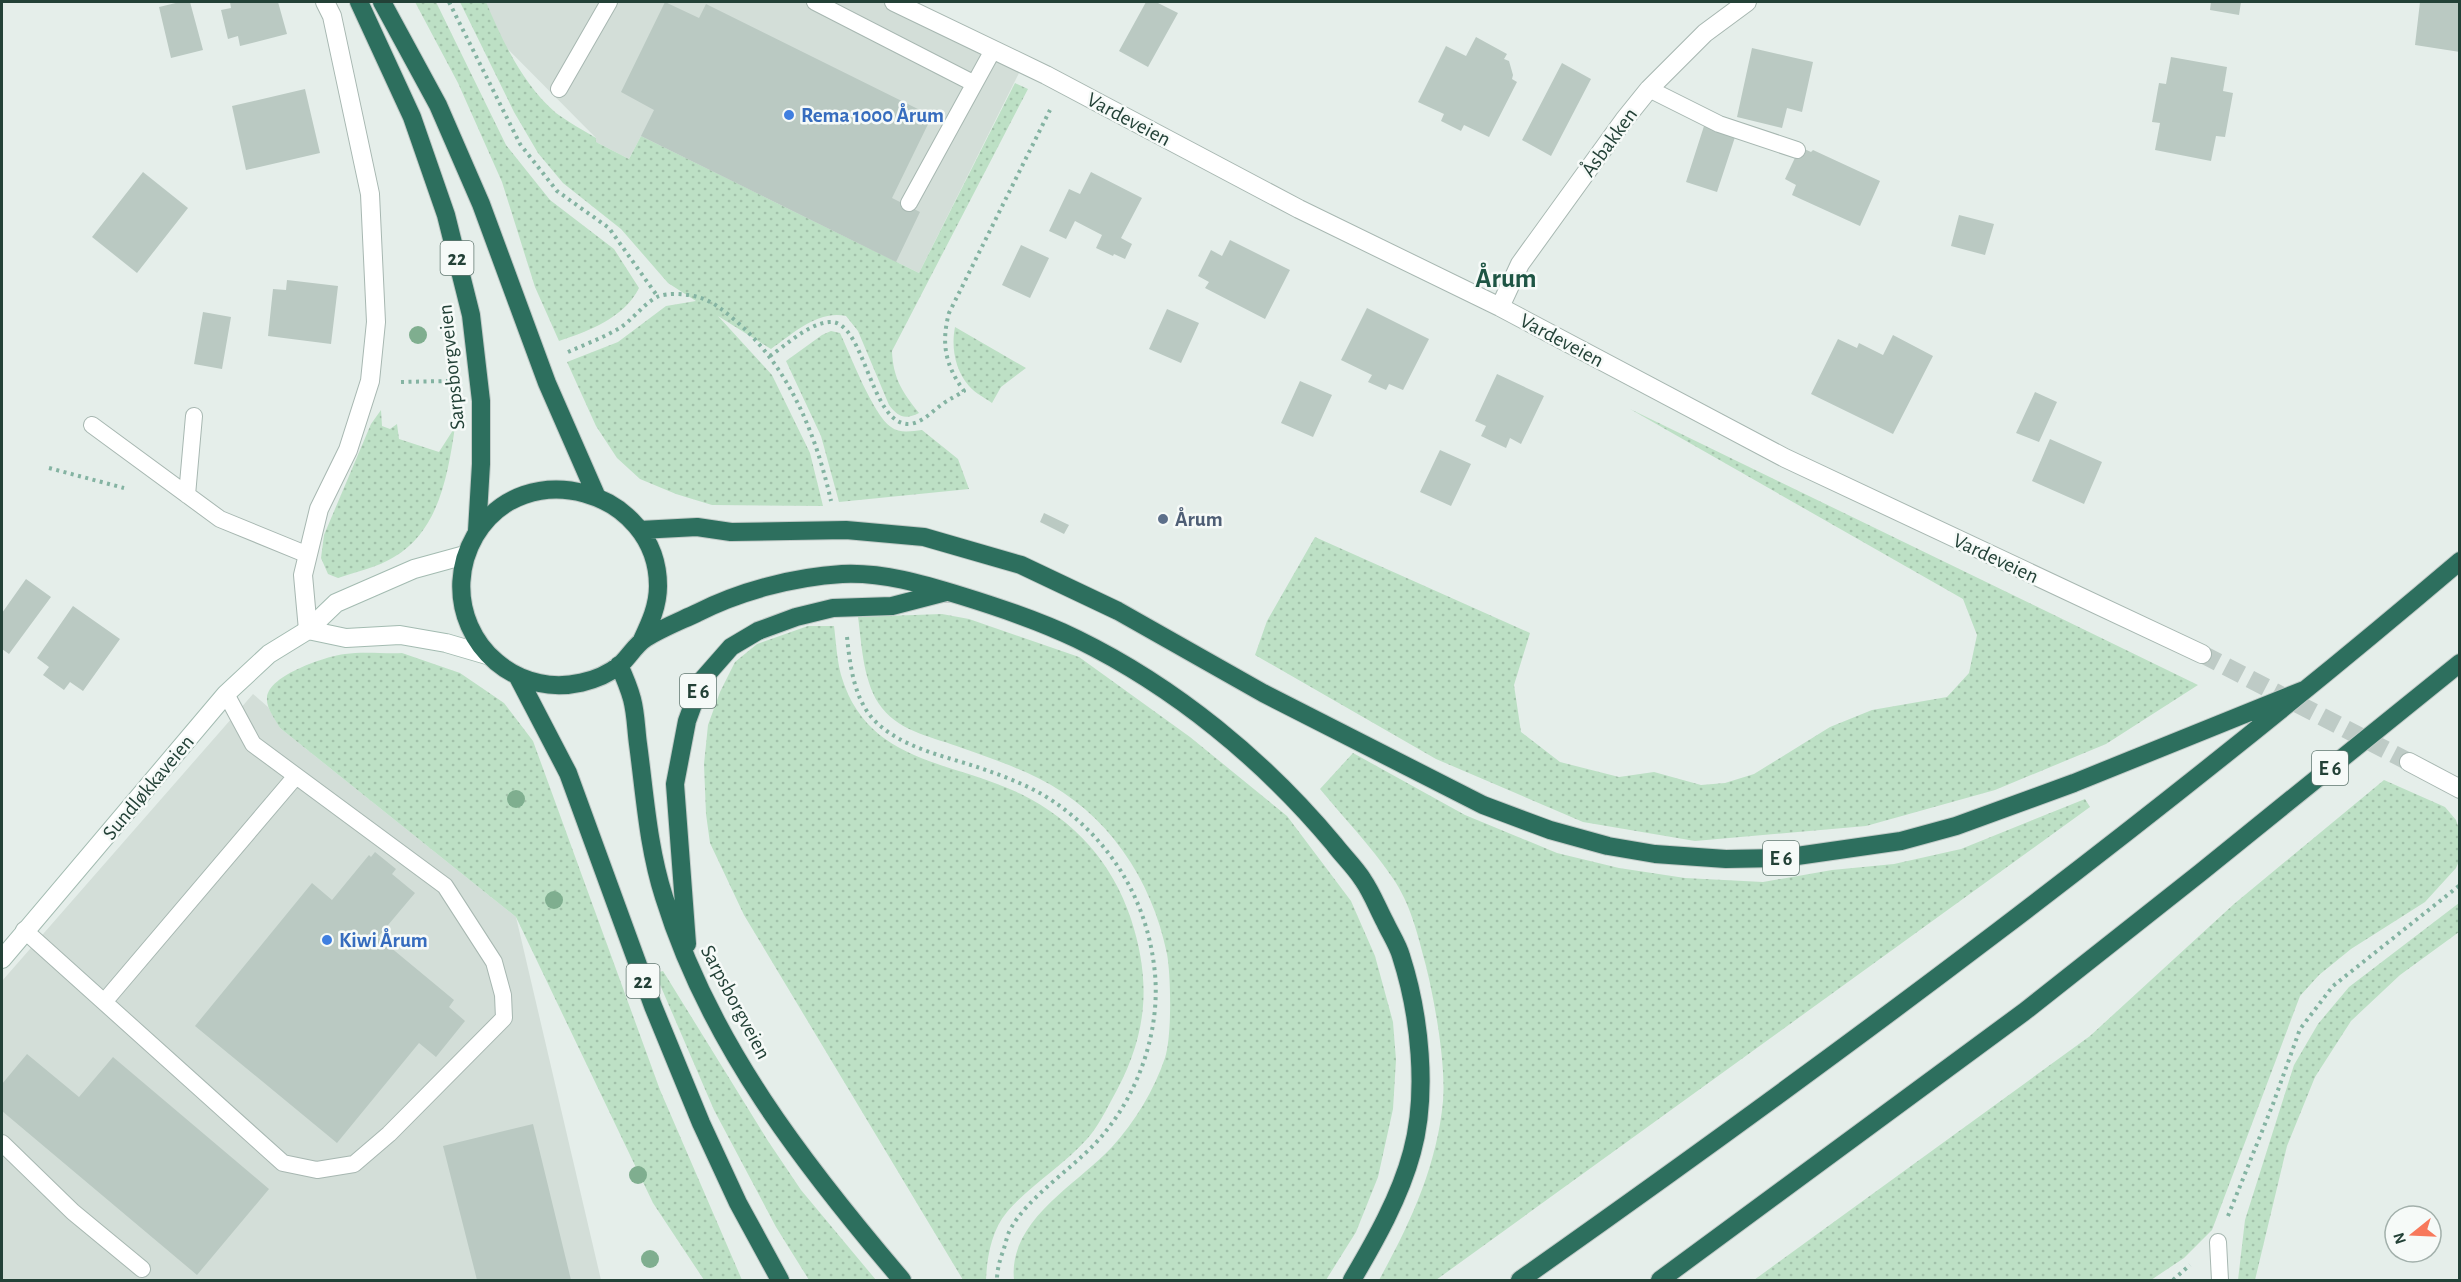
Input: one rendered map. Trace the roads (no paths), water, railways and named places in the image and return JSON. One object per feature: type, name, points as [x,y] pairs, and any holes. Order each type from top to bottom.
[{"type":"highway","name":"Sarpsborgveien","points":[[359,2],[412,117],[446,216],[471,315],[481,401],[482,464],[477,531]]},
{"type":"highway","name":"22","points":[[381,2],[389,12],[442,115],[481,204],[547,383],[596,495]]},
{"type":"highway","name":"22","points":[[563,488],[596,495],[621,510],[640,531],[653,556],[658,585],[654,614],[642,640],[619,665],[596,679],[571,685],[544,685],[518,677],[502,668],[487,655],[472,633],[462,608],[460,582],[465,555],[477,531],[501,507],[530,492],[563,488]]},
{"type":"highway","name":"E 6","points":[[640,531],[697,527],[731,532],[846,530],[924,537],[1021,565],[1118,612],[1263,693],[1483,805],[1573,837],[1655,854],[1726,859],[1783,858],[1901,841],[1956,826],[2074,783],[2304,690]]},
{"type":"highway","name":"E 6","points":[[1520,1281],[1981,947],[2304,690],[2460,561]]},
{"type":"highway","points":[[642,640],[703,609],[795,579],[845,574],[894,577],[1009,611],[1077,639],[1155,683],[1229,738],[1306,810],[1362,878],[1401,954],[1419,1039],[1421,1099],[1412,1153],[1389,1209],[1352,1281]]},
{"type":"highway","name":"E 6","points":[[690,970],[675,784],[687,721],[702,680],[731,647],[758,631],[796,617],[833,608],[892,606],[947,591]]},
{"type":"highway","name":"E 6","points":[[1660,1281],[2024,1012],[2460,663]]},
{"type":"highway","name":"Sarpsborgveien","points":[[619,665],[632,700],[651,846],[663,896],[690,970],[726,1038],[780,1127],[836,1202],[902,1281]]},
{"type":"highway","name":"22","points":[[518,677],[568,773],[653,1006],[701,1123],[738,1203],[780,1281]]},
{"type":"street","points":[[325,2],[332,16],[370,194],[376,322],[370,381],[348,450],[320,509],[303,575],[308,630],[345,638],[400,635],[446,643],[487,655]]},
{"type":"street","name":"Vardeveien","points":[[894,2],[1064,84],[1299,209],[1500,307],[1785,458],[2202,654]]},
{"type":"street","name":"Åsbakken","points":[[1500,307],[1520,264],[1649,89],[1705,33],[1747,2]]},
{"type":"street","name":"Sundløkkaveien","points":[[2,959],[24,930],[226,694],[270,654],[308,630],[336,603],[414,569],[465,555]]},
{"type":"street","points":[[2409,762],[2460,789]]},
{"type":"lane","points":[[559,89],[609,2]]},
{"type":"lane","points":[[815,2],[973,83]]},
{"type":"lane","points":[[909,203],[993,50]]},
{"type":"lane","points":[[1649,89],[1719,124],[1797,150]]},
{"type":"lane","points":[[187,495],[194,416]]},
{"type":"lane","points":[[92,425],[220,519],[308,555]]},
{"type":"lane","points":[[24,930],[283,1162],[317,1170],[354,1164],[389,1134],[504,1018],[503,995],[494,962],[445,885],[253,744],[226,694]]},
{"type":"lane","points":[[104,1002],[296,776]]},
{"type":"lane","points":[[2,1143],[73,1212],[142,1269]]},
{"type":"lane","points":[[2218,1242],[2220,1281]]},
{"type":"tunnel","points":[[2202,654],[2409,762]]},
{"type":"place","name":"Rema 1000 Årum","points":[[789,115]]},
{"type":"place","name":"Årum","points":[[1163,519]]},
{"type":"place","name":"Kiwi Årum","points":[[327,940]]},
{"type":"district","name":"Årum","points":[[1506,278]]}]
